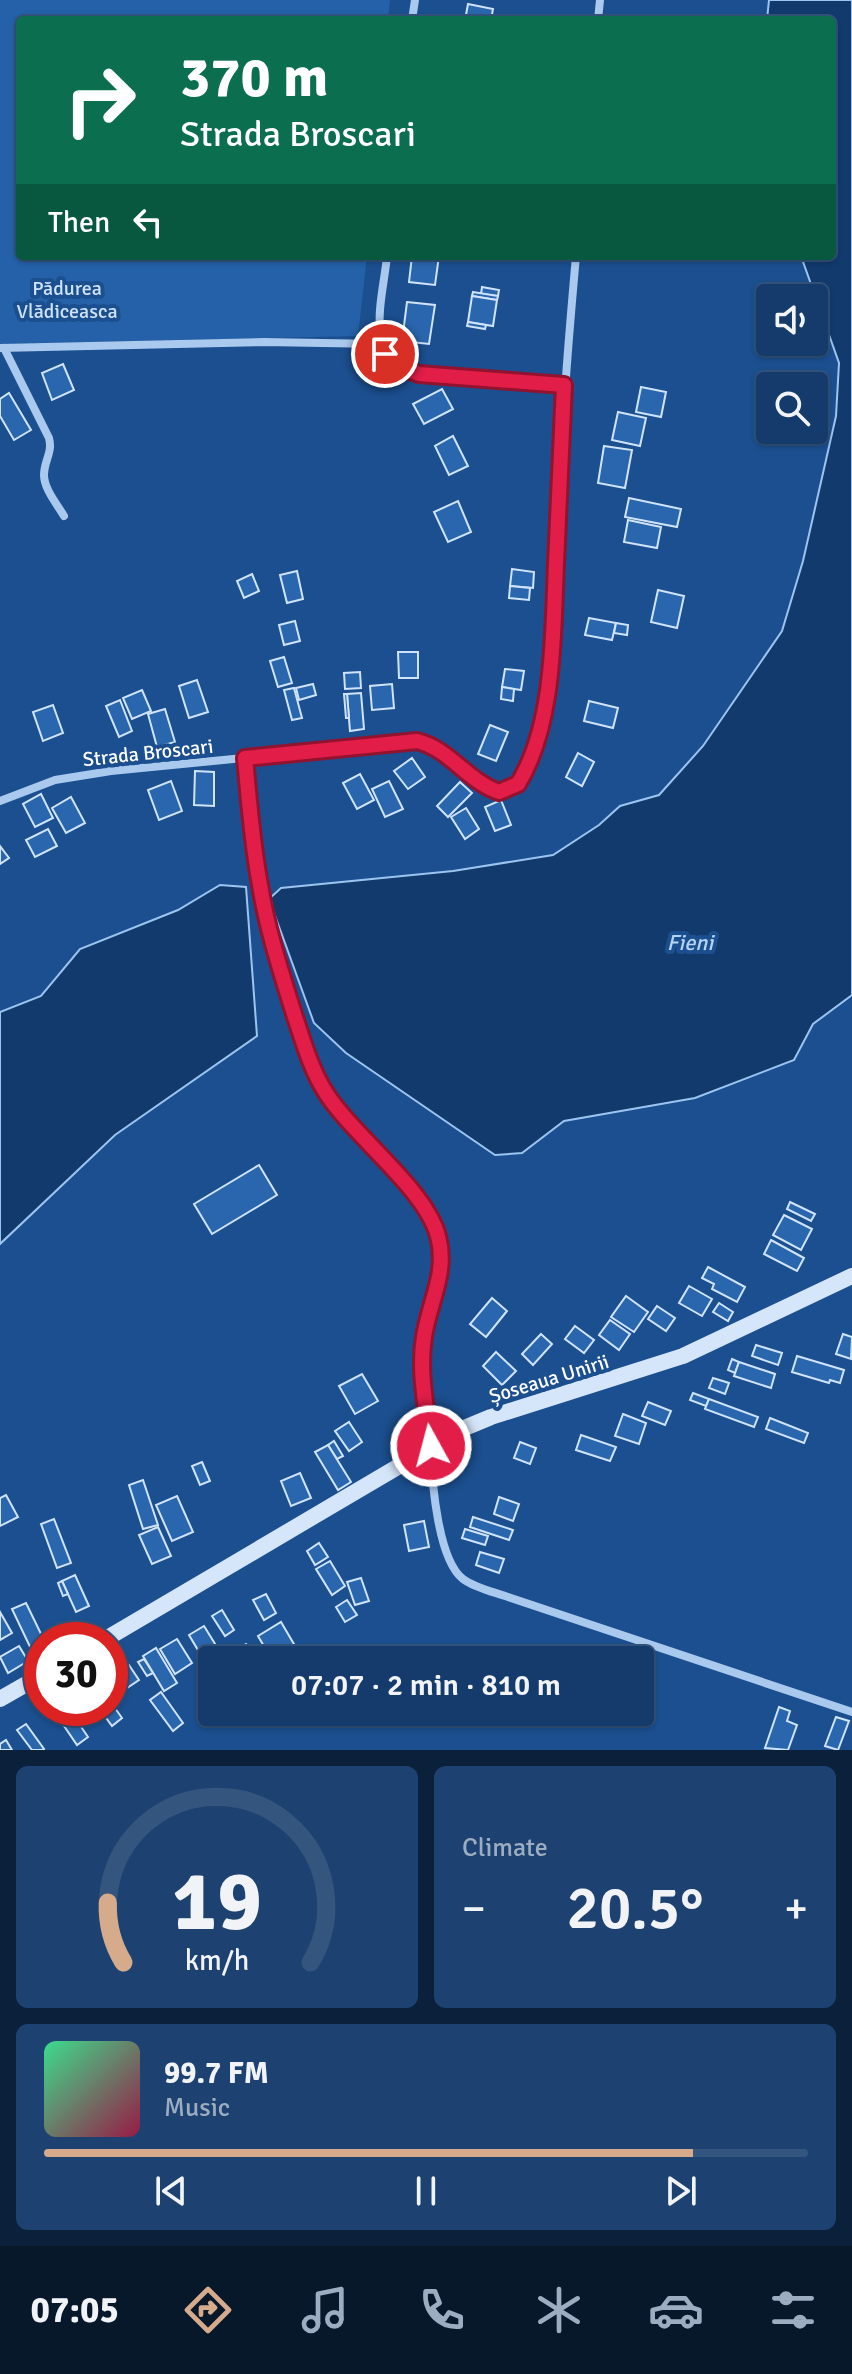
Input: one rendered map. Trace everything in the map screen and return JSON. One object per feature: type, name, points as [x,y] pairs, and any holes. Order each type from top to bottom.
[{"type":"main road","name":"Șoseaua Unirii","points":[[128,1626],[431,1446],[491,1417],[683,1356],[852,1276]]},
{"type":"main road","points":[[0,1699],[24,1685]]},
{"type":"street","points":[[387,260],[379,331],[381,344],[392,362],[408,371],[564,385]]},
{"type":"street","name":"Strada Broscari","points":[[0,801],[55,780],[111,771],[417,741],[431,744],[444,752],[488,789],[499,792],[518,784],[535,744],[545,704],[553,626],[564,385],[576,260]]},
{"type":"street","points":[[64,516],[44,481],[45,466],[51,454],[49,438],[2,348],[264,342],[381,344]]},
{"type":"street","points":[[245,758],[267,921],[312,1066],[340,1112],[427,1211],[438,1237],[441,1270],[424,1336],[423,1360],[433,1485],[453,1566],[465,1581],[852,1712]]},
{"type":"green space","name":"Pădurea Vlădiceasca","points":[[0,0],[390,0],[388,16],[16,16],[16,260],[367,260],[358,336],[0,344]]},
{"type":"water","name":"Fieni","points":[[769,0],[852,0],[852,995],[813,1024],[794,1060],[695,1098],[564,1121],[522,1153],[495,1155],[346,1053],[314,1023],[269,899],[281,888],[453,871],[553,855],[599,825],[620,806],[659,795],[703,746],[782,631],[803,561],[836,416],[839,363],[828,332],[828,284],[811,284],[802,260],[836,260],[836,16],[767,16]]},
{"type":"water","points":[[220,885],[246,887],[257,1036],[115,1135],[0,1244],[0,1012],[41,996],[80,949],[178,910]]},
{"type":"building","points":[[468,4],[493,9],[492,16],[466,16]]},
{"type":"building","points":[[412,260],[438,260],[435,285],[409,282]]},
{"type":"building","points":[[482,287],[499,290],[498,296],[481,294]]},
{"type":"building","points":[[473,292],[498,296],[497,300],[472,296]]},
{"type":"building","points":[[472,296],[497,300],[493,326],[468,322]]},
{"type":"building","points":[[407,302],[435,305],[429,344],[402,341]]},
{"type":"building","points":[[468,322],[486,325],[485,329],[467,326]]},
{"type":"building","points":[[63,364],[74,390],[52,400],[42,373]]},
{"type":"building","points":[[641,387],[666,392],[661,417],[636,412]]},
{"type":"building","points":[[442,389],[453,409],[424,424],[413,404]]},
{"type":"building","points":[[9,393],[31,430],[14,440],[0,416],[0,399]]},
{"type":"building","points":[[618,412],[646,418],[640,446],[612,440]]},
{"type":"building","points":[[453,436],[468,466],[449,475],[435,446]]},
{"type":"building","points":[[604,446],[632,450],[625,488],[598,483]]},
{"type":"building","points":[[629,498],[681,509],[677,527],[625,517]]},
{"type":"building","points":[[458,501],[471,532],[448,542],[434,512]]},
{"type":"building","points":[[628,520],[661,527],[657,548],[624,542]]},
{"type":"building","points":[[512,569],[534,572],[533,588],[510,586]]},
{"type":"building","points":[[297,571],[303,599],[287,603],[280,575]]},
{"type":"building","points":[[252,574],[259,591],[244,598],[237,581]]},
{"type":"building","points":[[510,586],[530,588],[529,600],[509,598]]},
{"type":"building","points":[[658,590],[684,596],[677,628],[651,622]]},
{"type":"building","points":[[589,618],[616,623],[612,640],[585,635]]},
{"type":"building","points":[[295,621],[300,641],[284,645],[279,625]]},
{"type":"building","points":[[616,623],[628,625],[627,635],[614,633]]},
{"type":"building","points":[[398,652],[418,652],[418,678],[399,678]]},
{"type":"building","points":[[284,657],[292,683],[278,687],[270,661]]},
{"type":"building","points":[[505,669],[524,671],[521,690],[502,687]]},
{"type":"building","points":[[360,672],[361,688],[345,689],[344,673]]},
{"type":"building","points":[[197,680],[208,712],[189,718],[179,686]]},
{"type":"building","points":[[313,684],[316,695],[299,700],[296,688]]},
{"type":"building","points":[[392,684],[394,708],[372,710],[370,686]]},
{"type":"building","points":[[502,687],[514,689],[513,701],[501,699]]},
{"type":"building","points":[[294,688],[302,718],[292,720],[284,690]]},
{"type":"building","points":[[142,690],[151,711],[132,719],[123,698]]},
{"type":"building","points":[[361,693],[364,729],[350,731],[347,694]]},
{"type":"building","points":[[344,694],[347,694],[349,718],[346,718]]},
{"type":"building","points":[[120,700],[132,731],[119,737],[106,706]]},
{"type":"building","points":[[589,701],[618,708],[613,728],[584,721]]},
{"type":"building","points":[[53,705],[63,733],[43,741],[33,712]]},
{"type":"building","points":[[165,709],[175,742],[157,747],[148,714]]},
{"type":"building","points":[[490,725],[508,732],[496,761],[478,754]]},
{"type":"building","points":[[578,753],[594,762],[582,786],[566,777]]},
{"type":"building","points":[[412,758],[425,777],[408,789],[394,771]]},
{"type":"building","points":[[195,771],[214,772],[214,806],[194,805]]},
{"type":"building","points":[[360,774],[374,800],[357,809],[343,783]]},
{"type":"building","points":[[171,781],[182,811],[159,820],[148,790]]},
{"type":"building","points":[[389,781],[403,809],[385,817],[372,789]]},
{"type":"building","points":[[460,782],[472,793],[448,817],[437,806]]},
{"type":"building","points":[[41,794],[53,818],[35,827],[23,804]]},
{"type":"building","points":[[71,797],[85,823],[66,833],[52,808]]},
{"type":"building","points":[[501,800],[511,825],[495,831],[485,807]]},
{"type":"building","points":[[466,808],[479,829],[465,839],[451,817]]},
{"type":"building","points":[[48,829],[57,846],[35,857],[26,840]]},
{"type":"building","points":[[0,846],[9,858],[0,864]]},
{"type":"building","points":[[259,1165],[277,1195],[212,1234],[194,1204]]},
{"type":"building","points":[[790,1202],[815,1214],[811,1221],[787,1209]]},
{"type":"building","points":[[784,1215],[812,1229],[801,1250],[773,1235]]},
{"type":"building","points":[[771,1240],[804,1258],[797,1271],[764,1254]]},
{"type":"building","points":[[708,1267],[745,1287],[737,1302],[712,1289],[714,1284],[702,1278]]},
{"type":"building","points":[[689,1286],[712,1299],[702,1316],[679,1303]]},
{"type":"building","points":[[626,1296],[648,1312],[634,1332],[611,1317]]},
{"type":"building","points":[[492,1298],[507,1311],[486,1337],[470,1324]]},
{"type":"building","points":[[719,1303],[733,1312],[728,1321],[713,1312]]},
{"type":"building","points":[[657,1306],[675,1318],[666,1331],[648,1319]]},
{"type":"building","points":[[610,1320],[630,1334],[619,1350],[599,1335]]},
{"type":"building","points":[[575,1326],[594,1340],[584,1353],[565,1339]]},
{"type":"building","points":[[541,1334],[552,1344],[533,1365],[522,1354]]},
{"type":"building","points":[[843,1334],[852,1337],[851,1359],[836,1354]]},
{"type":"building","points":[[756,1345],[782,1353],[778,1365],[752,1356]]},
{"type":"building","points":[[496,1352],[516,1371],[502,1385],[483,1366]]},
{"type":"building","points":[[797,1356],[844,1370],[840,1383],[830,1380],[829,1383],[792,1372]]},
{"type":"building","points":[[732,1359],[739,1362],[735,1373],[728,1370]]},
{"type":"building","points":[[739,1362],[775,1374],[771,1388],[734,1376]]},
{"type":"building","points":[[362,1374],[378,1401],[355,1414],[339,1386]]},
{"type":"building","points":[[713,1378],[729,1383],[725,1394],[709,1388]]},
{"type":"building","points":[[693,1393],[709,1399],[706,1406],[690,1400]]},
{"type":"building","points":[[709,1399],[758,1417],[754,1427],[705,1409]]},
{"type":"building","points":[[648,1402],[671,1411],[665,1425],[642,1416]]},
{"type":"building","points":[[623,1414],[646,1423],[639,1444],[615,1436]]},
{"type":"building","points":[[770,1418],[808,1433],[804,1443],[766,1429]]},
{"type":"building","points":[[349,1422],[362,1442],[349,1451],[335,1431]]},
{"type":"building","points":[[581,1435],[616,1447],[610,1461],[576,1450]]},
{"type":"building","points":[[334,1441],[343,1456],[337,1459],[328,1445]]},
{"type":"building","points":[[520,1442],[536,1448],[530,1464],[514,1458]]},
{"type":"building","points":[[328,1445],[351,1482],[338,1490],[315,1452]]},
{"type":"building","points":[[202,1462],[210,1481],[200,1485],[192,1466]]},
{"type":"building","points":[[300,1473],[311,1498],[291,1506],[281,1481]]},
{"type":"building","points":[[143,1480],[158,1525],[143,1529],[129,1485]]},
{"type":"building","points":[[6,1495],[18,1517],[0,1526],[0,1498]]},
{"type":"building","points":[[177,1496],[193,1532],[172,1541],[156,1505]]},
{"type":"building","points":[[499,1497],[519,1504],[513,1521],[494,1514]]},
{"type":"building","points":[[473,1517],[513,1530],[509,1540],[470,1527]]},
{"type":"building","points":[[54,1519],[71,1563],[57,1568],[41,1524]]},
{"type":"building","points":[[424,1521],[429,1547],[409,1551],[404,1525]]},
{"type":"building","points":[[158,1527],[171,1556],[152,1564],[139,1535]]},
{"type":"building","points":[[465,1529],[488,1536],[485,1545],[462,1538]]},
{"type":"building","points":[[319,1543],[328,1557],[315,1565],[307,1551]]},
{"type":"building","points":[[480,1552],[504,1559],[499,1573],[476,1565]]},
{"type":"building","points":[[330,1561],[345,1586],[332,1595],[316,1569]]},
{"type":"building","points":[[75,1575],[89,1606],[76,1612],[62,1581]]},
{"type":"building","points":[[361,1578],[369,1601],[355,1605],[347,1582]]},
{"type":"building","points":[[62,1581],[68,1594],[63,1596],[58,1583]]},
{"type":"building","points":[[266,1594],[276,1613],[264,1620],[253,1600]]},
{"type":"building","points":[[347,1600],[357,1615],[345,1622],[336,1607]]},
{"type":"building","points":[[26,1603],[35,1622],[24,1622],[24,1634],[12,1609]]},
{"type":"building","points":[[222,1610],[234,1630],[225,1636],[212,1616]]},
{"type":"building","points":[[0,1612],[12,1633],[0,1640]]},
{"type":"building","points":[[281,1622],[295,1646],[264,1646],[258,1636]]},
{"type":"building","points":[[204,1626],[216,1646],[198,1646],[198,1650],[189,1635]]},
{"type":"building","points":[[177,1639],[192,1663],[175,1674],[160,1649]]},
{"type":"building","points":[[19,1646],[24,1654],[24,1663],[8,1673],[0,1657]]},
{"type":"building","points":[[156,1648],[177,1683],[164,1691],[143,1656]]},
{"type":"building","points":[[144,1659],[153,1673],[147,1676],[138,1662]]},
{"type":"building","points":[[128,1666],[139,1680],[128,1687]]},
{"type":"building","points":[[161,1692],[183,1723],[173,1731],[150,1700]]},
{"type":"building","points":[[779,1707],[790,1711],[787,1721],[797,1725],[788,1750],[765,1748]]},
{"type":"building","points":[[836,1717],[849,1721],[838,1750],[825,1746]]},
{"type":"building","points":[[27,1726],[44,1749],[32,1750],[17,1730]]},
{"type":"building","points":[[64,1726],[80,1726],[88,1737],[77,1745]]},
{"type":"building","points":[[6,1740],[12,1750],[0,1750],[0,1744]]},
{"type":"route","points":[[385,354],[400,367],[419,374],[564,385],[553,626],[545,698],[535,744],[518,784],[499,792],[488,789],[444,752],[431,744],[417,741],[245,758],[267,921],[312,1066],[340,1112],[427,1211],[438,1237],[441,1270],[424,1336],[423,1360],[431,1446]]}]
